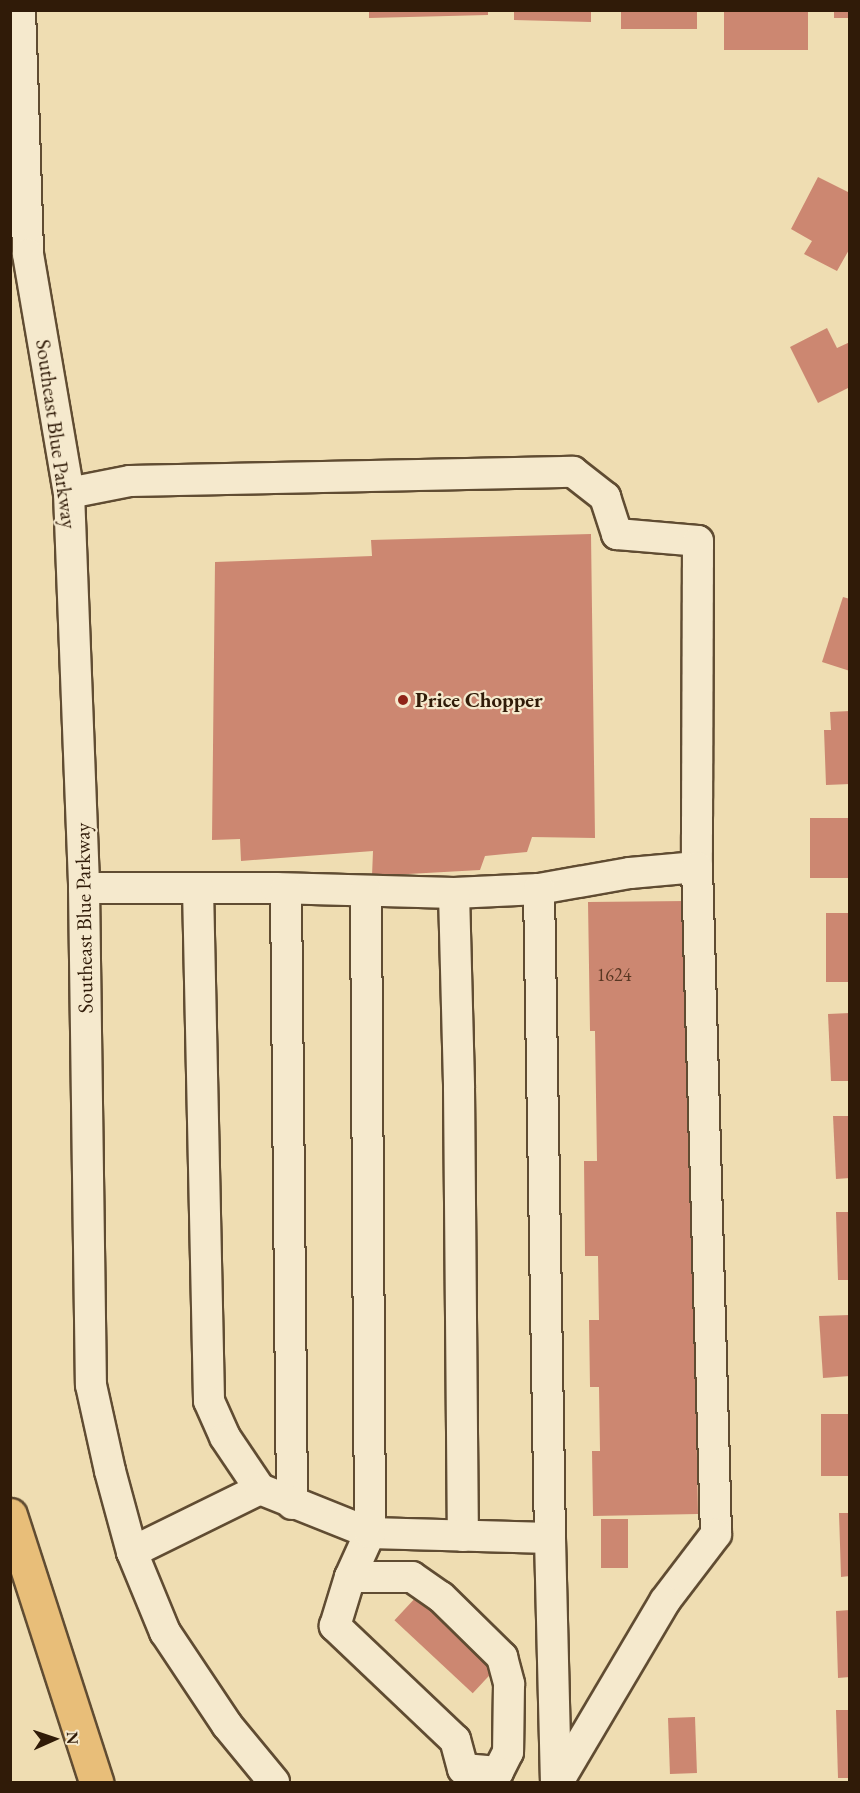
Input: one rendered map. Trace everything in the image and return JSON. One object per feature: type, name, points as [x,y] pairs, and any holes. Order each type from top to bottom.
[{"type":"highway","points":[[10,1515],[96,1782]]},
{"type":"street","name":"Southeast Blue Parkway","points":[[20,10],[28,254],[69,493],[84,888],[91,1385],[110,1471],[132,1552],[165,1632],[226,1725],[274,1782]]},
{"type":"street","points":[[69,493],[130,481],[573,472],[604,497],[617,534],[698,541],[697,867],[716,1534],[665,1601],[557,1782]]},
{"type":"street","points":[[84,888],[454,893],[539,889],[630,873],[697,867]]},
{"type":"street","points":[[198,888],[209,1401],[225,1437],[260,1489],[292,1504],[370,1533],[550,1538]]},
{"type":"street","points":[[286,889],[292,1504]]},
{"type":"street","points":[[539,889],[550,1538],[557,1782]]},
{"type":"street","points":[[350,1577],[412,1577],[441,1597],[502,1657],[509,1684],[508,1752],[498,1772],[463,1769],[455,1740],[335,1626],[350,1577],[370,1533],[366,891]]},
{"type":"street","points":[[454,893],[459,1088],[463,1536]]},
{"type":"street","points":[[132,1552],[260,1489]]},
{"type":"building","points":[[369,10],[488,10],[488,15],[369,18]]},
{"type":"building","points":[[514,10],[591,10],[591,22],[514,20]]},
{"type":"building","points":[[621,10],[697,10],[697,29],[621,29]]},
{"type":"building","points":[[724,10],[808,10],[808,50],[724,50]]},
{"type":"building","points":[[834,10],[850,10],[850,18],[834,18]]},
{"type":"building","points":[[818,177],[850,193],[850,248],[837,271],[804,254],[812,241],[791,229]]},
{"type":"building","points":[[827,328],[837,348],[850,342],[850,387],[818,403],[790,347]]},
{"type":"building","name":"Price Chopper","points":[[591,534],[595,838],[532,837],[527,852],[485,856],[480,870],[372,876],[373,851],[241,861],[240,839],[212,840],[215,562],[372,556],[371,540]]},
{"type":"building","points":[[843,597],[850,599],[850,671],[822,662]]},
{"type":"building","points":[[850,711],[850,784],[826,785],[824,730],[831,730],[830,712]]},
{"type":"building","points":[[810,818],[850,818],[850,878],[810,878]]},
{"type":"building","points":[[687,901],[698,1514],[593,1516],[592,1451],[600,1451],[599,1387],[590,1387],[589,1320],[599,1320],[598,1256],[585,1256],[584,1161],[597,1161],[595,1031],[590,1031],[588,902]]},
{"type":"building","points":[[826,913],[850,913],[850,982],[826,982]]},
{"type":"building","points":[[850,1013],[850,1081],[831,1081],[828,1014]]},
{"type":"building","points":[[833,1116],[850,1116],[850,1178],[836,1179]]},
{"type":"building","points":[[836,1212],[850,1212],[850,1280],[838,1280]]},
{"type":"building","points":[[850,1315],[850,1376],[823,1378],[819,1316]]},
{"type":"building","points":[[821,1414],[850,1414],[850,1476],[821,1476]]},
{"type":"building","points":[[839,1513],[850,1513],[850,1576],[841,1577]]},
{"type":"building","points":[[601,1519],[628,1519],[628,1568],[601,1568]]},
{"type":"building","points":[[419,1594],[497,1667],[473,1693],[394,1620]]},
{"type":"building","points":[[850,1610],[850,1677],[838,1678],[836,1611]]},
{"type":"building","points":[[836,1710],[850,1710],[850,1778],[838,1778]]},
{"type":"building","points":[[695,1717],[697,1773],[670,1774],[668,1718]]},
{"type":"place","name":"Price Chopper","points":[[403,700]]}]
